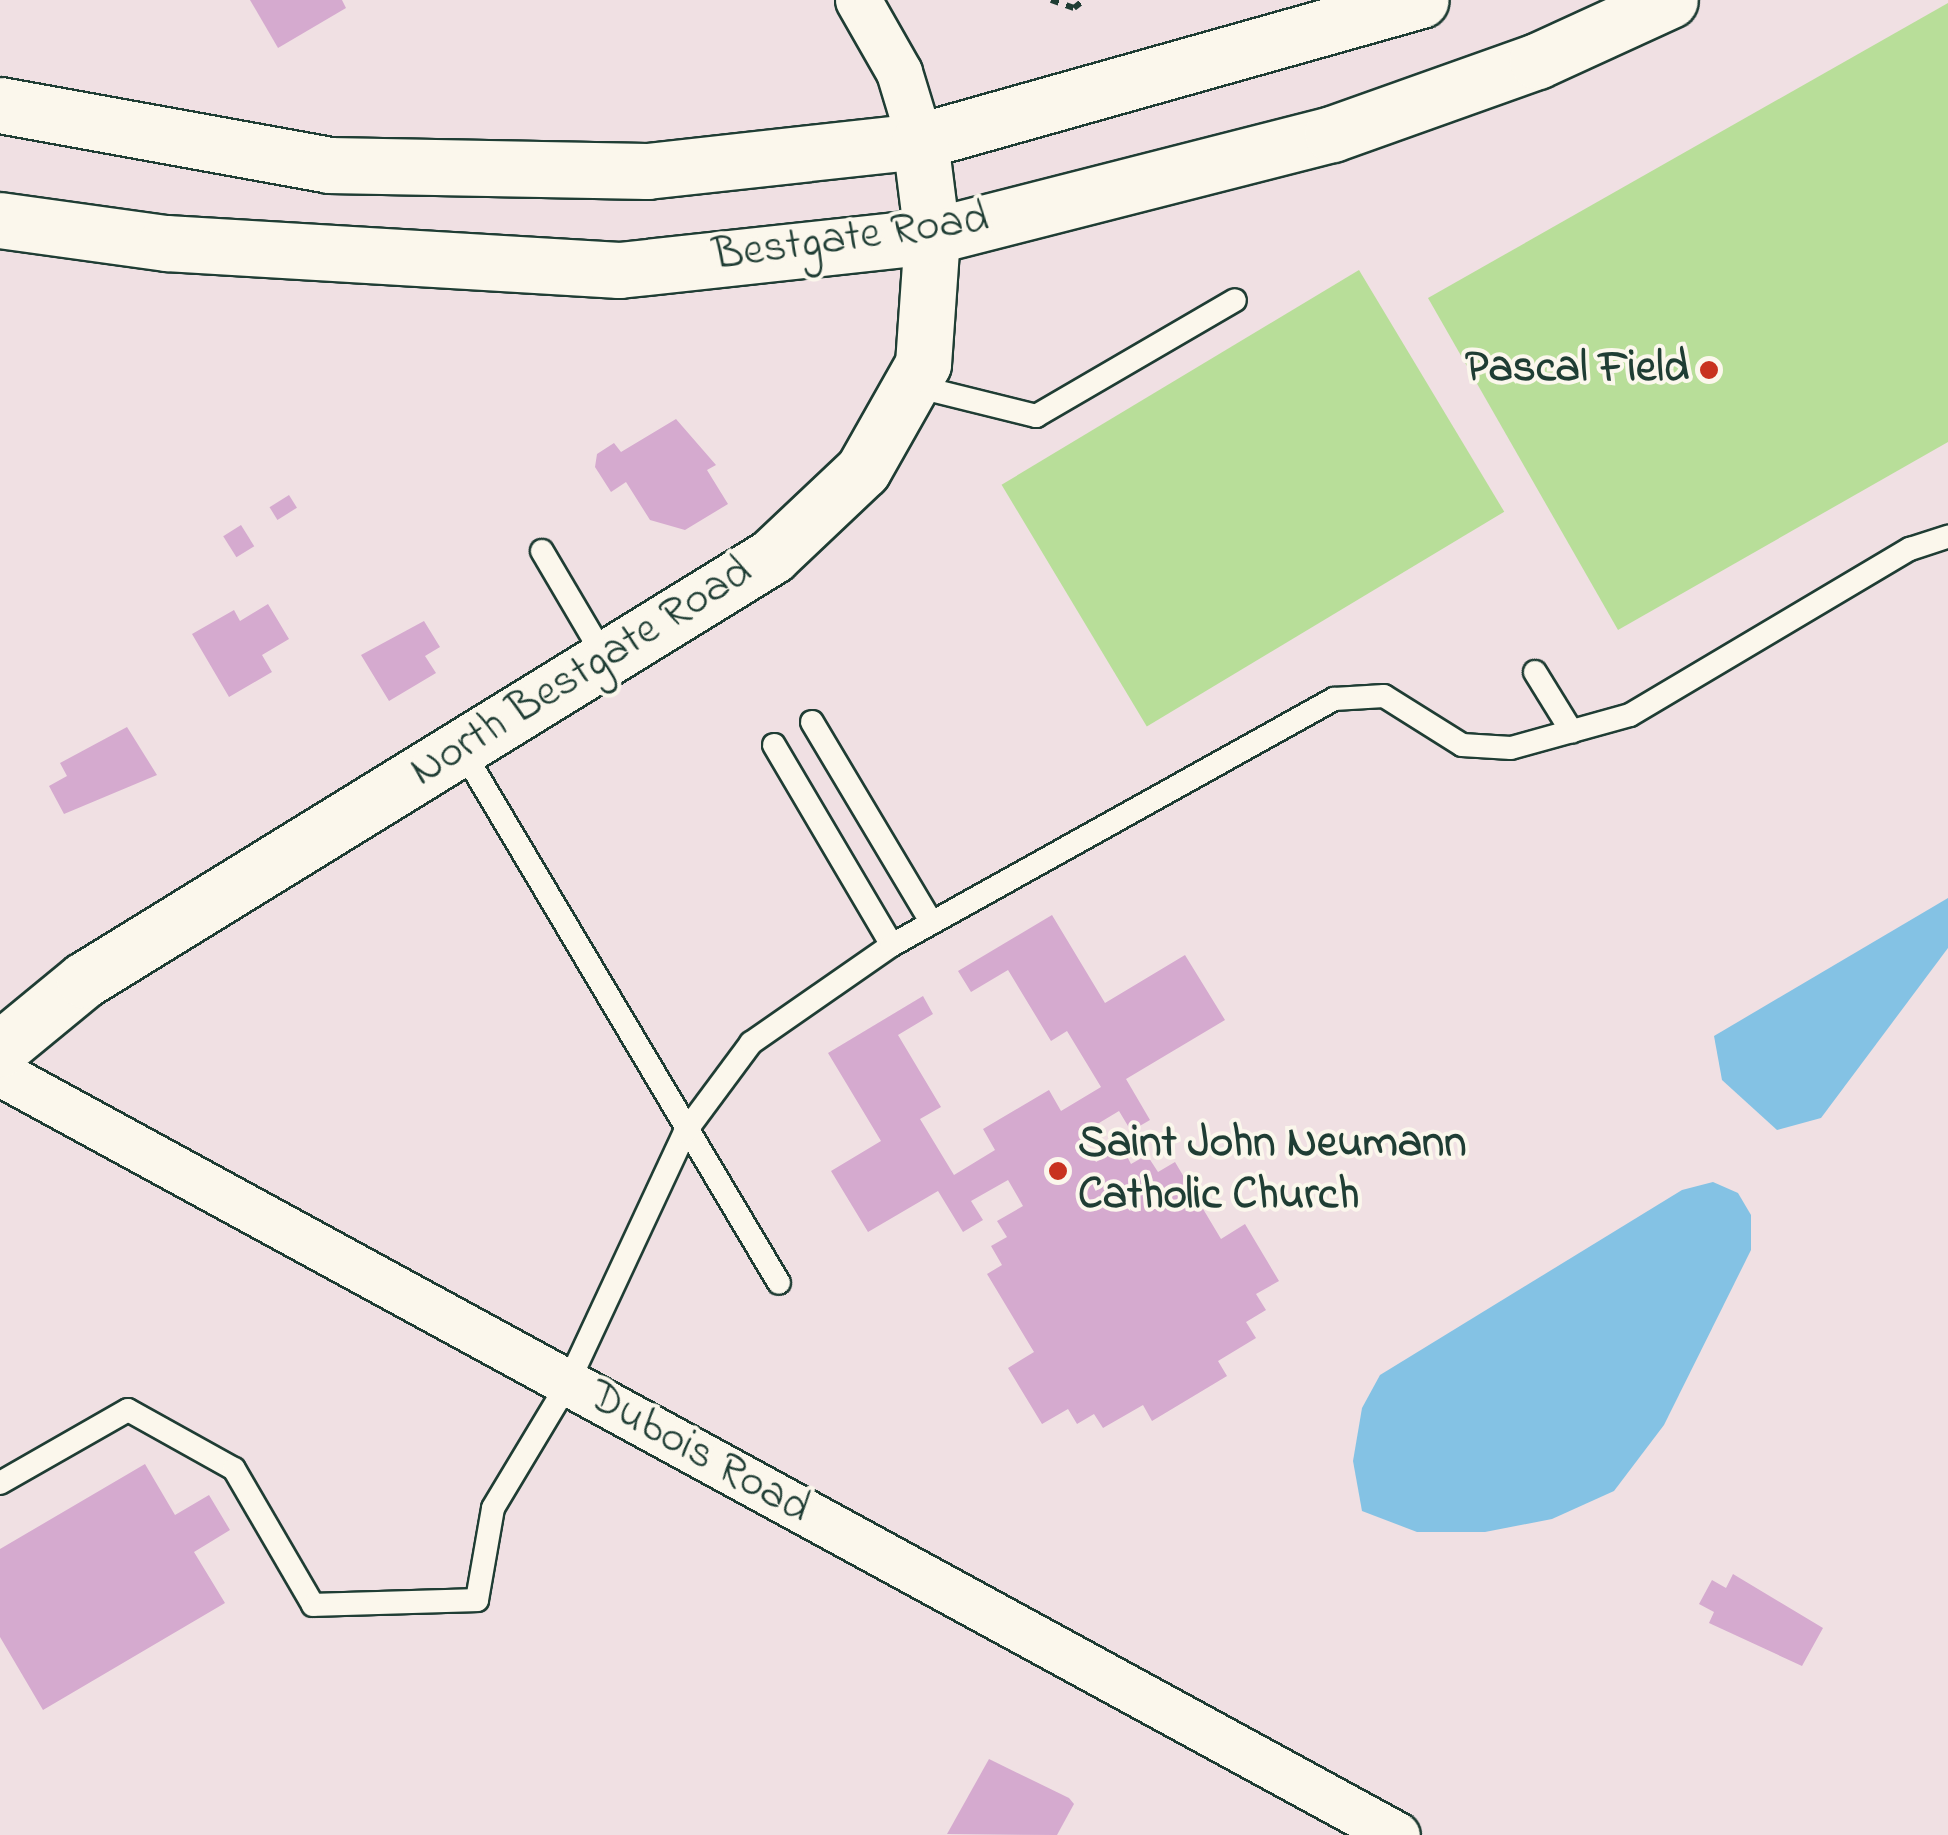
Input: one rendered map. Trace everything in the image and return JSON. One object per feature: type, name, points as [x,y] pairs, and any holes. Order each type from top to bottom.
[{"type":"main road","name":"Bestgate Road","points":[[0,105],[328,165],[647,171],[920,140],[1421,0]]},
{"type":"main road","name":"Bestgate Road","points":[[0,220],[166,243],[619,270],[932,236],[1332,134],[1537,61],[1670,0]]},
{"type":"main road","name":"North Bestgate Road","points":[[0,1050],[84,980],[772,556],[862,470],[923,364],[932,236],[920,140]]},
{"type":"street","points":[[858,0],[898,72],[920,140]]},
{"type":"street","name":"Dubois Road","points":[[0,1073],[1397,1835]]},
{"type":"lane","points":[[911,385],[1036,416],[1235,300]]},
{"type":"lane","points":[[0,1483],[128,1410],[234,1469],[313,1605],[477,1600],[493,1508],[568,1383],[686,1132],[751,1043],[930,922],[1334,700],[1384,696],[1462,745],[1512,748],[1630,715],[1910,550],[1948,537]]},
{"type":"lane","points":[[542,550],[604,658]]},
{"type":"lane","points":[[1534,672],[1572,732]]},
{"type":"lane","points":[[812,722],[930,922]]},
{"type":"lane","points":[[774,745],[892,945]]},
{"type":"lane","points":[[461,748],[779,1284]]},
{"type":"path","points":[[1051,0],[1074,8],[1084,0]]},
{"type":"green space","name":"Pascal Field","points":[[1948,3],[1948,442],[1618,630],[1428,298]]},
{"type":"green space","points":[[1359,270],[1504,512],[1147,726],[1002,485]]},
{"type":"water","points":[[1948,898],[1948,948],[1821,1118],[1777,1130],[1722,1080],[1714,1036]]},
{"type":"water","points":[[1713,1182],[1738,1193],[1751,1215],[1751,1250],[1664,1425],[1614,1491],[1552,1519],[1485,1532],[1417,1532],[1362,1511],[1353,1461],[1362,1408],[1380,1375],[1682,1190]]},
{"type":"building","points":[[250,0],[342,0],[346,8],[278,48]]},
{"type":"building","points":[[676,419],[716,465],[707,470],[728,504],[685,530],[650,520],[626,482],[611,492],[595,467],[597,454],[614,443],[621,452]]},
{"type":"building","points":[[289,495],[297,508],[277,520],[269,507]]},
{"type":"building","points":[[241,525],[254,546],[236,557],[223,536]]},
{"type":"building","points":[[268,604],[289,639],[262,655],[272,672],[229,697],[192,634],[234,610],[240,621]]},
{"type":"building","points":[[424,621],[440,647],[425,656],[436,673],[389,701],[361,655]]},
{"type":"building","points":[[127,727],[157,775],[64,814],[49,786],[67,776],[60,763]]},
{"type":"building","name":"Saint John Neumann Catholic Church","points":[[1052,915],[1105,1003],[1185,955],[1225,1020],[1126,1079],[1150,1120],[1131,1131],[1119,1111],[1079,1135],[1096,1162],[1122,1147],[1131,1164],[1147,1155],[1158,1172],[1175,1162],[1221,1239],[1245,1224],[1279,1281],[1256,1294],[1266,1310],[1246,1322],[1256,1338],[1218,1361],[1227,1376],[1152,1421],[1143,1405],[1103,1428],[1094,1414],[1077,1424],[1068,1409],[1042,1424],[1008,1368],[1034,1352],[987,1274],[1002,1265],[991,1246],[1007,1237],[997,1221],[1023,1206],[1008,1180],[971,1201],[983,1220],[963,1232],[938,1191],[868,1232],[831,1171],[881,1141],[828,1053],[923,996],[933,1014],[898,1035],[941,1107],[920,1119],[954,1175],[995,1150],[983,1129],[1049,1090],[1061,1111],[1101,1087],[1067,1031],[1051,1041],[1008,970],[971,992],[958,971]]},
{"type":"building","points":[[145,1464],[175,1515],[209,1495],[230,1530],[194,1552],[225,1603],[43,1710],[0,1637],[0,1549]]},
{"type":"building","points":[[1733,1574],[1823,1628],[1802,1666],[1709,1623],[1714,1612],[1699,1604],[1712,1580],[1726,1588]]},
{"type":"building","points":[[989,1759],[1069,1798],[1074,1804],[1057,1835],[947,1834]]},
{"type":"place","name":"Pascal Field","points":[[1709,370]]},
{"type":"place","name":"Saint John Neumann Catholic Church","points":[[1058,1171]]}]
